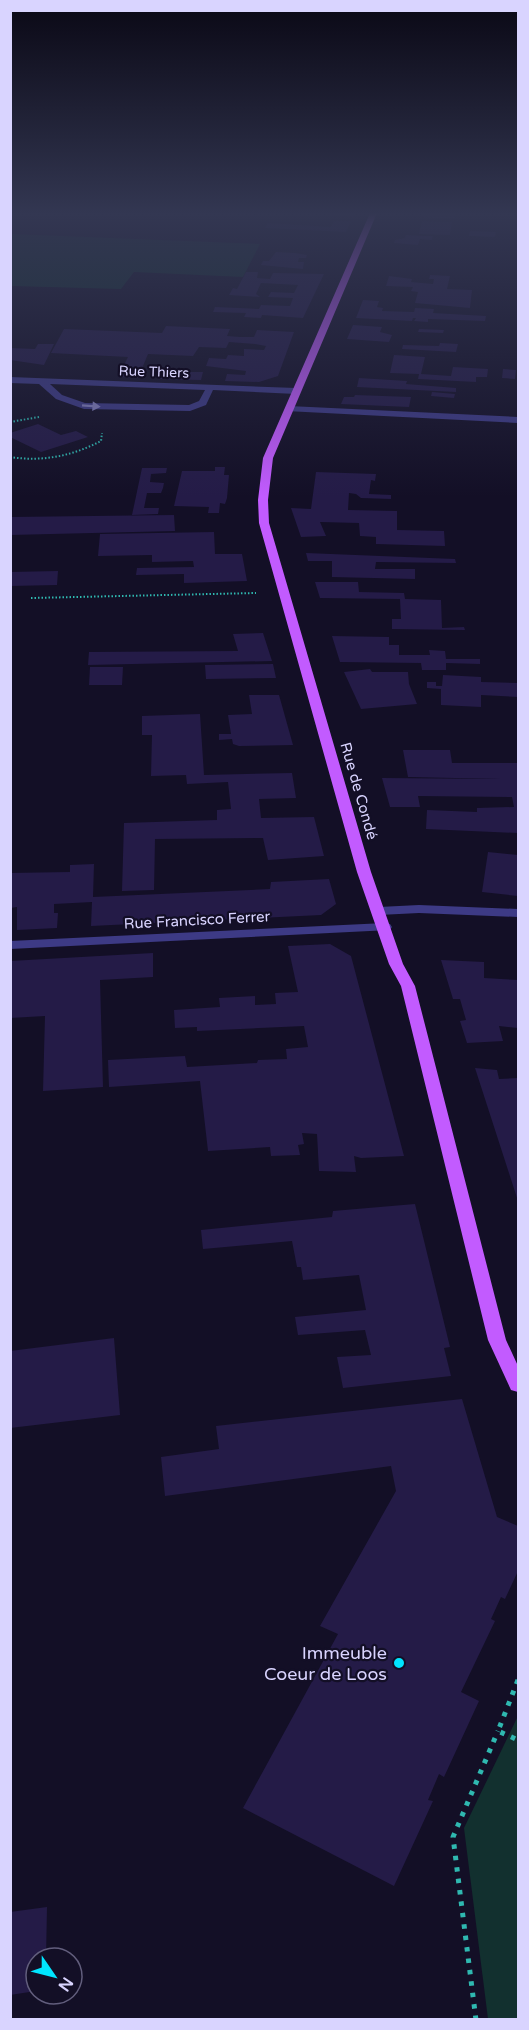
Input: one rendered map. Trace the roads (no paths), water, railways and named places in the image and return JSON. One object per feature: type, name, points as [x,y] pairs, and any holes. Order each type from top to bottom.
[{"type":"main road","name":"Rue de Condé","points":[[332,308],[268,458],[263,500],[264,523],[364,872],[396,964],[408,986],[497,1340],[519,1385]]},
{"type":"street","name":"Rue Thiers","points":[[10,380],[296,391]]},
{"type":"street","points":[[41,381],[59,397],[84,406],[190,408],[203,402],[210,388]]},
{"type":"street","points":[[289,409],[519,420]]},
{"type":"street","points":[[379,911],[419,909],[519,913]]},
{"type":"street","name":"Rue Francisco Ferrer","points":[[10,945],[385,927]]},
{"type":"place","name":"Immeuble Coeur de Loos","points":[[399,1663]]}]
